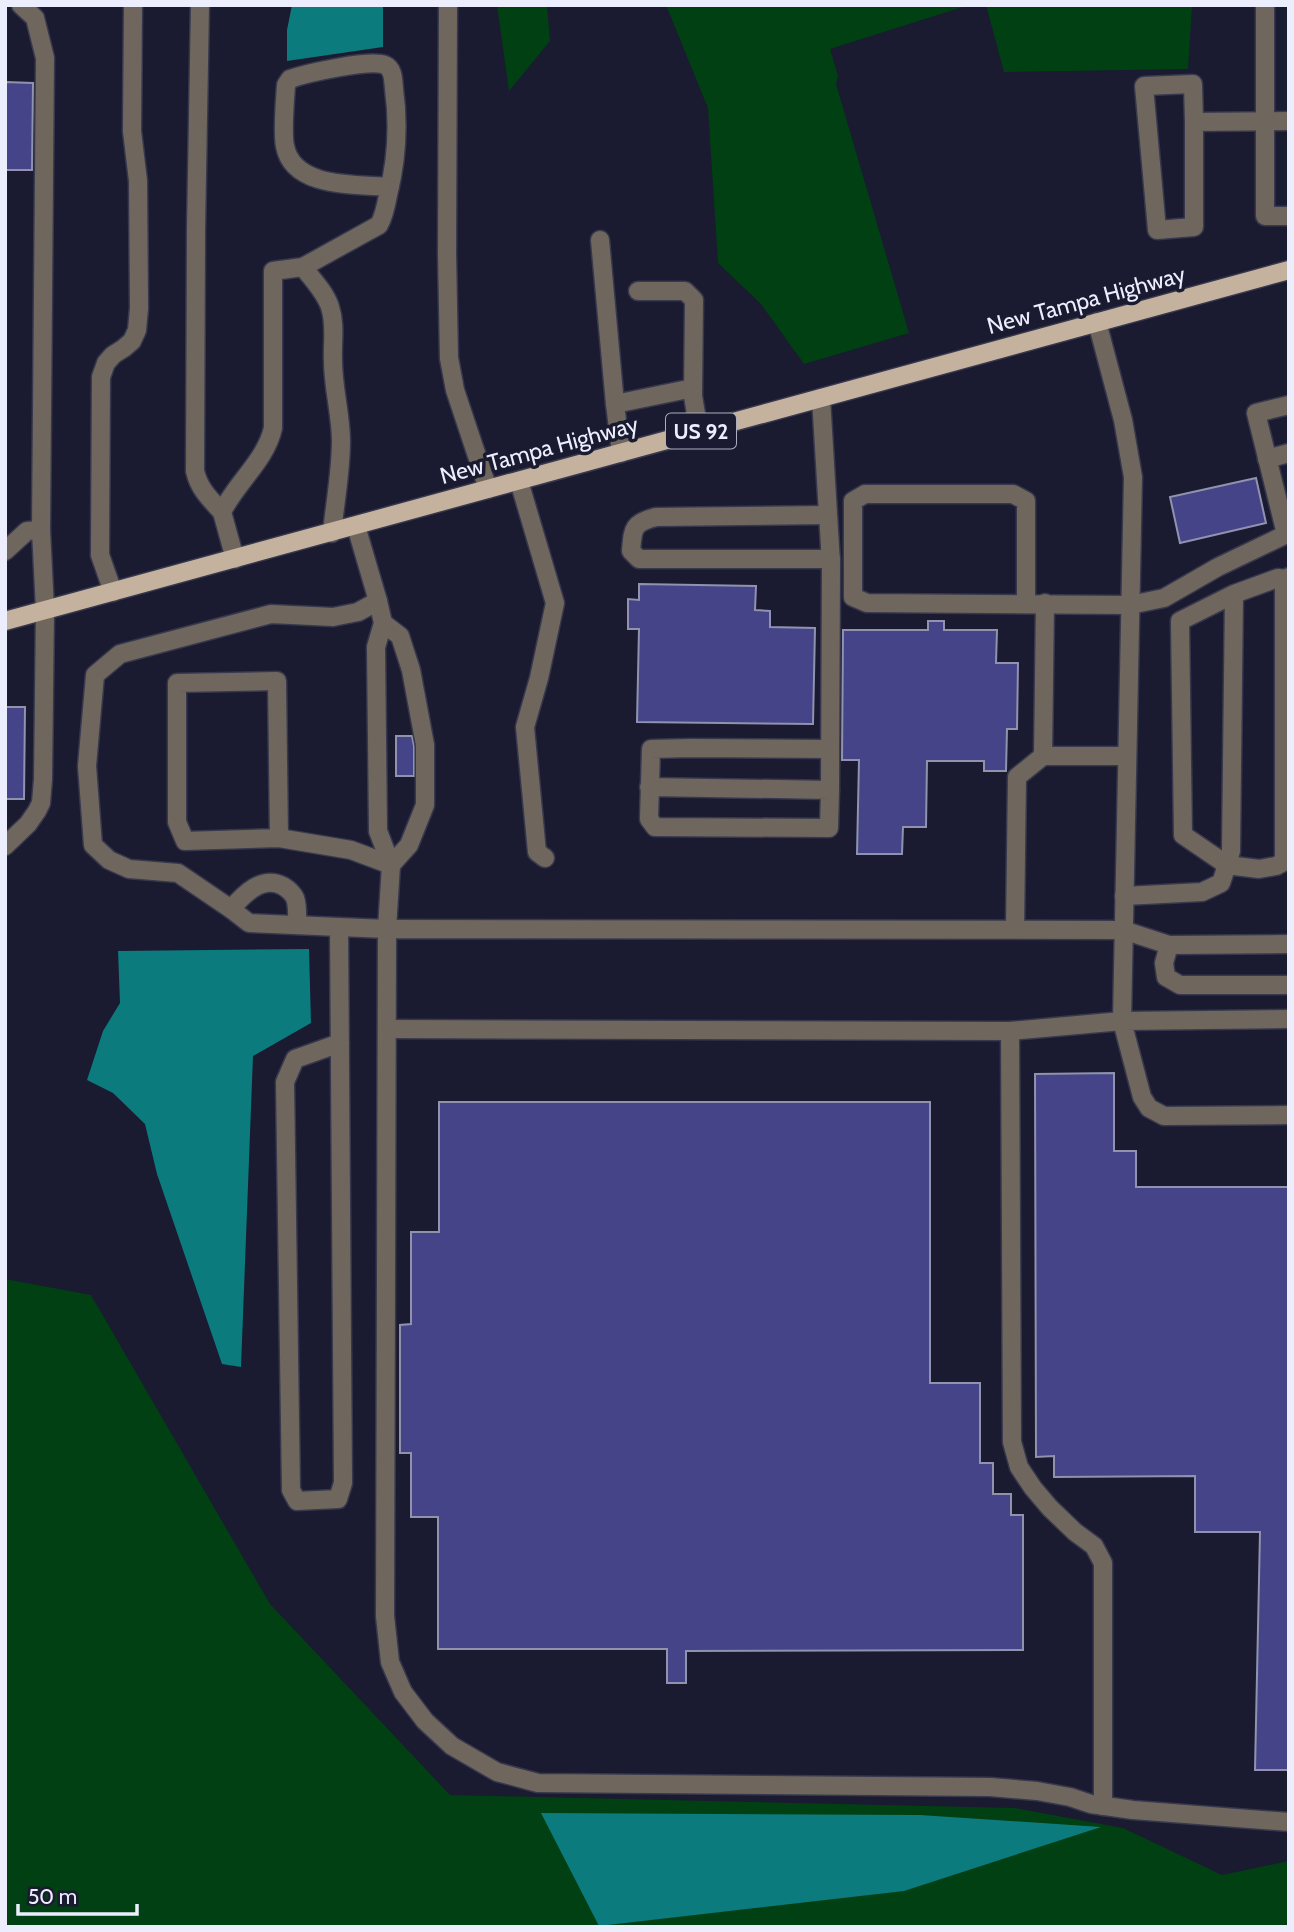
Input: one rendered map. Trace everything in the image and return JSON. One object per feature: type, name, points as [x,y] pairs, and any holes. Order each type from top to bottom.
[{"type":"main road","name":"New Tampa Highway","points":[[5,621],[1289,270]]},
{"type":"lane","points":[[5,846],[28,824],[37,811],[41,803],[43,779],[45,610],[34,531],[46,58],[35,18],[21,5]]},
{"type":"lane","points":[[113,592],[100,555],[101,377],[106,363],[132,341],[137,330],[139,308],[138,181],[132,131],[133,5]]},
{"type":"lane","points":[[200,5],[195,471],[202,492],[222,512],[235,559]]},
{"type":"lane","points":[[448,5],[449,358],[455,390],[488,489]]},
{"type":"lane","points":[[1265,5],[1265,216],[1289,216]]},
{"type":"lane","points":[[222,512],[265,449],[273,428],[273,271],[303,267],[379,225],[383,217],[390,187],[397,152],[398,114],[393,76],[388,66],[356,65],[326,69],[290,79],[286,85],[285,146],[292,164],[307,176],[322,181],[390,187]]},
{"type":"lane","points":[[1193,84],[1194,122],[1195,227],[1157,230],[1144,86],[1193,84]]},
{"type":"lane","points":[[1194,122],[1289,121]]},
{"type":"lane","points":[[600,240],[621,453]]},
{"type":"lane","points":[[303,267],[320,287],[331,309],[334,326],[332,359],[341,460],[332,533]]},
{"type":"lane","points":[[638,291],[685,291],[694,300],[693,388],[699,432]]},
{"type":"lane","points":[[1097,322],[1123,420],[1132,468],[1122,1021],[1142,1097],[1149,1108],[1164,1116],[1289,1115]]},
{"type":"lane","points":[[615,404],[693,388]]},
{"type":"lane","points":[[821,398],[831,559],[830,790],[829,828],[655,827],[649,819],[651,749],[830,749]]},
{"type":"lane","points":[[1026,603],[1026,501],[1013,494],[865,494],[853,501],[853,597],[867,603],[1130,605],[1164,598],[1218,567],[1287,533],[1282,495],[1266,459],[1256,413],[1289,405]]},
{"type":"lane","points":[[1266,459],[1289,453]]},
{"type":"lane","points":[[519,481],[555,603],[525,727],[537,852],[545,858]]},
{"type":"lane","points":[[827,515],[656,517],[641,521],[633,529],[631,551],[639,559],[831,559]]},
{"type":"lane","points":[[356,526],[383,623],[376,647],[378,831],[391,865],[387,929],[385,1616],[390,1662],[403,1692],[425,1721],[452,1746],[497,1772],[538,1783],[990,1787],[1037,1791],[1133,1810],[1289,1822]]},
{"type":"lane","points":[[5,530],[34,531]]},
{"type":"lane","points":[[5,551],[34,531]]},
{"type":"lane","points":[[1278,578],[1286,578],[1286,860],[1276,866],[1259,869],[1227,865],[1183,835],[1180,621],[1234,594],[1278,578]]},
{"type":"lane","points":[[1124,896],[1202,892],[1221,883],[1231,851],[1234,594]]},
{"type":"lane","points":[[378,601],[358,612],[333,617],[271,614],[120,654],[95,675],[87,766],[93,845],[109,860],[129,869],[177,873],[249,923],[387,929],[1123,930],[1169,944],[1289,944]]},
{"type":"lane","points":[[1043,756],[1045,603]]},
{"type":"lane","points":[[383,623],[400,636],[411,670],[425,745],[425,804],[410,845],[391,865]]},
{"type":"lane","points":[[279,838],[276,681],[177,683],[177,822],[185,841],[279,838],[351,850],[391,865]]},
{"type":"lane","points":[[1015,929],[1017,778],[1043,756],[1126,756]]},
{"type":"lane","points":[[649,787],[830,790]]},
{"type":"lane","points":[[231,909],[245,893],[255,887],[275,883],[291,891],[295,899],[297,925]]},
{"type":"lane","points":[[338,927],[340,1043],[344,1483],[338,1499],[297,1500],[291,1490],[285,1082],[295,1059],[340,1043]]},
{"type":"lane","points":[[1169,944],[1164,962],[1166,977],[1180,985],[1289,985]]},
{"type":"lane","points":[[387,1029],[1010,1031],[1122,1021],[1289,1019]]},
{"type":"lane","points":[[1010,1031],[1012,1442],[1019,1467],[1033,1488],[1075,1532],[1094,1546],[1104,1563],[1103,1806]]},
{"type":"shaded area","points":[[292,5],[383,5],[383,47],[287,61],[287,30]]},
{"type":"shaded area","points":[[497,5],[547,5],[550,41],[509,91]]},
{"type":"shaded area","points":[[666,5],[969,5],[830,49],[838,76],[836,84],[909,333],[804,364],[761,304],[718,263],[708,108]]},
{"type":"shaded area","points":[[986,5],[1192,5],[1188,69],[1004,72]]},
{"type":"shaded area","points":[[309,949],[311,1023],[253,1056],[241,1367],[222,1364],[157,1174],[145,1124],[113,1093],[87,1080],[103,1031],[120,1003],[118,951]]},
{"type":"shaded area","points":[[5,1279],[91,1295],[270,1604],[450,1795],[1015,1808],[1123,1828],[1222,1875],[1289,1861],[1289,1927],[5,1927]]},
{"type":"shaded area","points":[[541,1813],[920,1815],[1101,1827],[904,1891],[599,1926]]},
{"type":"building","points":[[5,82],[33,83],[32,170],[5,170]]},
{"type":"building","points":[[1256,478],[1266,523],[1180,543],[1170,497]]},
{"type":"building","points":[[639,584],[756,586],[755,610],[770,611],[770,627],[815,628],[813,724],[637,722],[639,629],[628,629],[628,599],[639,600]]},
{"type":"building","points":[[928,621],[944,621],[944,630],[997,630],[996,663],[1018,663],[1017,729],[1007,729],[1006,771],[984,771],[984,761],[927,761],[926,827],[903,827],[902,854],[857,854],[859,760],[842,760],[843,630],[928,630]]},
{"type":"building","points":[[5,707],[25,707],[24,799],[5,799]]},
{"type":"building","points":[[396,736],[412,736],[414,776],[396,776]]},
{"type":"building","points":[[1114,1073],[1114,1151],[1136,1151],[1136,1187],[1289,1187],[1289,1770],[1255,1770],[1260,1532],[1195,1532],[1195,1476],[1054,1477],[1054,1456],[1036,1457],[1035,1074]]},
{"type":"building","points":[[439,1102],[930,1102],[930,1383],[980,1383],[980,1463],[993,1463],[993,1494],[1011,1494],[1011,1515],[1023,1515],[1023,1650],[686,1651],[686,1683],[667,1683],[667,1649],[438,1649],[438,1517],[411,1517],[411,1453],[400,1453],[400,1325],[411,1324],[411,1232],[439,1232]]}]
